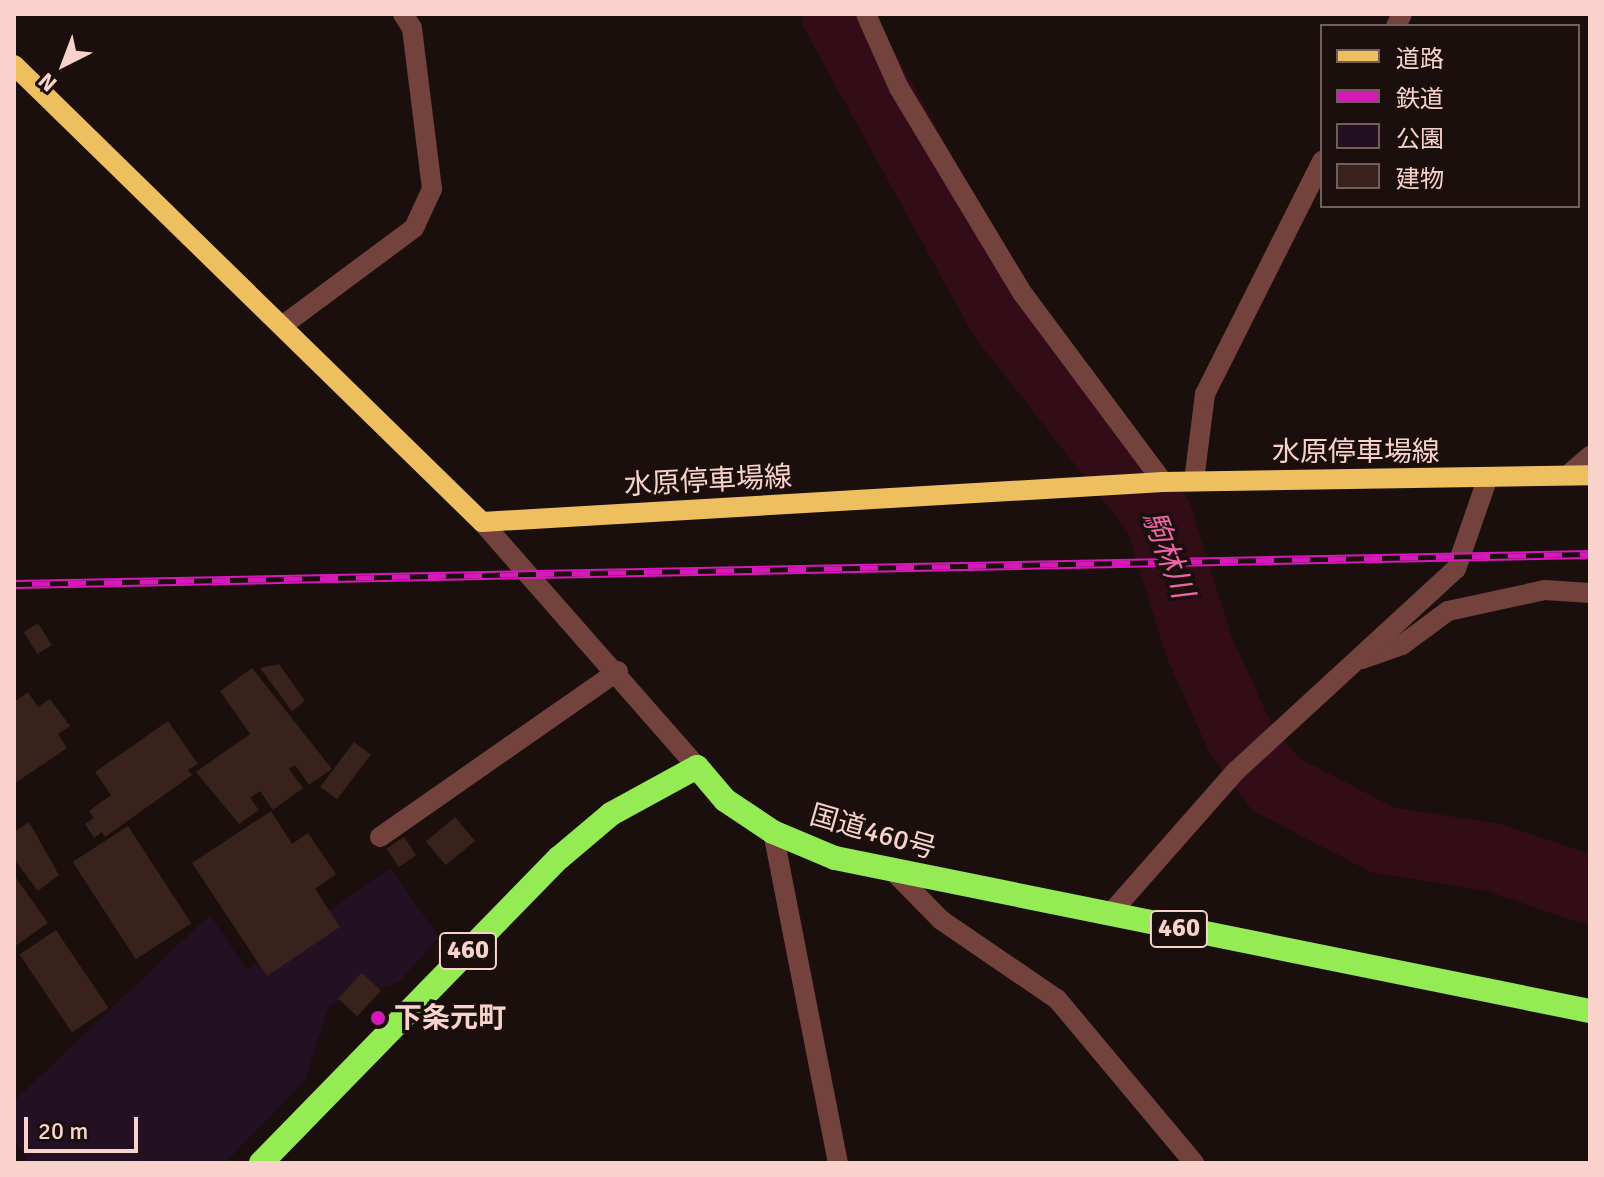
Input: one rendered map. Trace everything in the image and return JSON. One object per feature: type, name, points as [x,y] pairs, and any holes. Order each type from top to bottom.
[{"type":"highway","name":"国道460号","points":[[697,767],[725,800],[773,832],[835,858],[896,874],[1590,1011]]},
{"type":"highway","name":"460","points":[[261,1163],[559,858],[611,814],[697,767]]},
{"type":"main road","points":[[14,65],[482,522]]},
{"type":"main road","name":"水原停車場線","points":[[482,522],[1163,482],[1487,480],[1590,475]]},
{"type":"street","points":[[282,326],[414,228],[432,189],[412,28],[403,14]]},
{"type":"street","points":[[866,14],[899,88],[1023,294],[1163,482]]},
{"type":"street","points":[[1194,481],[1205,394],[1320,165]]},
{"type":"street","points":[[1568,475],[1590,456]]},
{"type":"street","points":[[1109,915],[1236,771],[1456,569],[1487,480]]},
{"type":"street","points":[[482,522],[520,571],[618,671],[697,767]]},
{"type":"street","points":[[1353,663],[1402,645],[1448,611],[1545,590],[1590,593]]},
{"type":"street","points":[[380,837],[618,671]]},
{"type":"street","points":[[773,832],[838,1163]]},
{"type":"street","points":[[896,874],[941,920],[1057,999],[1194,1163]]},
{"type":"green space","points":[[390,868],[439,937],[399,982],[329,1006],[305,1080],[225,1163],[28,1163],[14,1137],[14,1101],[200,924],[211,916],[247,970]]},
{"type":"building","points":[[38,623],[52,645],[37,654],[24,632]]},
{"type":"building","points":[[279,664],[305,701],[292,711],[260,668]]},
{"type":"building","points":[[252,668],[332,769],[309,785],[295,765],[289,769],[303,788],[273,810],[260,791],[250,798],[259,810],[239,824],[196,772],[250,734],[220,691]]},
{"type":"building","points":[[28,692],[38,707],[50,699],[70,726],[58,734],[67,748],[14,784],[14,702]]},
{"type":"building","points":[[168,721],[198,764],[188,770],[192,775],[105,837],[102,832],[94,838],[85,824],[94,818],[89,811],[111,795],[95,772]]},
{"type":"building","points":[[354,742],[371,755],[337,799],[320,787]]},
{"type":"building","points":[[271,811],[292,844],[308,833],[336,874],[315,889],[340,927],[267,976],[192,863]]},
{"type":"building","points":[[455,817],[475,841],[446,865],[426,841]]},
{"type":"building","points":[[29,822],[59,875],[38,891],[14,859],[14,832]]},
{"type":"building","points":[[128,826],[191,923],[136,959],[73,862]]},
{"type":"building","points":[[404,837],[416,855],[399,867],[387,849]]},
{"type":"building","points":[[14,875],[48,923],[14,947]]},
{"type":"building","points":[[56,930],[109,1008],[72,1033],[20,955]]},
{"type":"building","points":[[362,973],[381,991],[357,1016],[338,999]]},
{"type":"waterway","name":"駒林川","points":[[835,14],[1002,317],[1158,515],[1199,647],[1239,735],[1275,784],[1383,840],[1492,857],[1590,890]]},
{"type":"railway","points":[[14,584],[1590,554]]},
{"type":"place","name":"下条元町","points":[[378,1018]]}]
